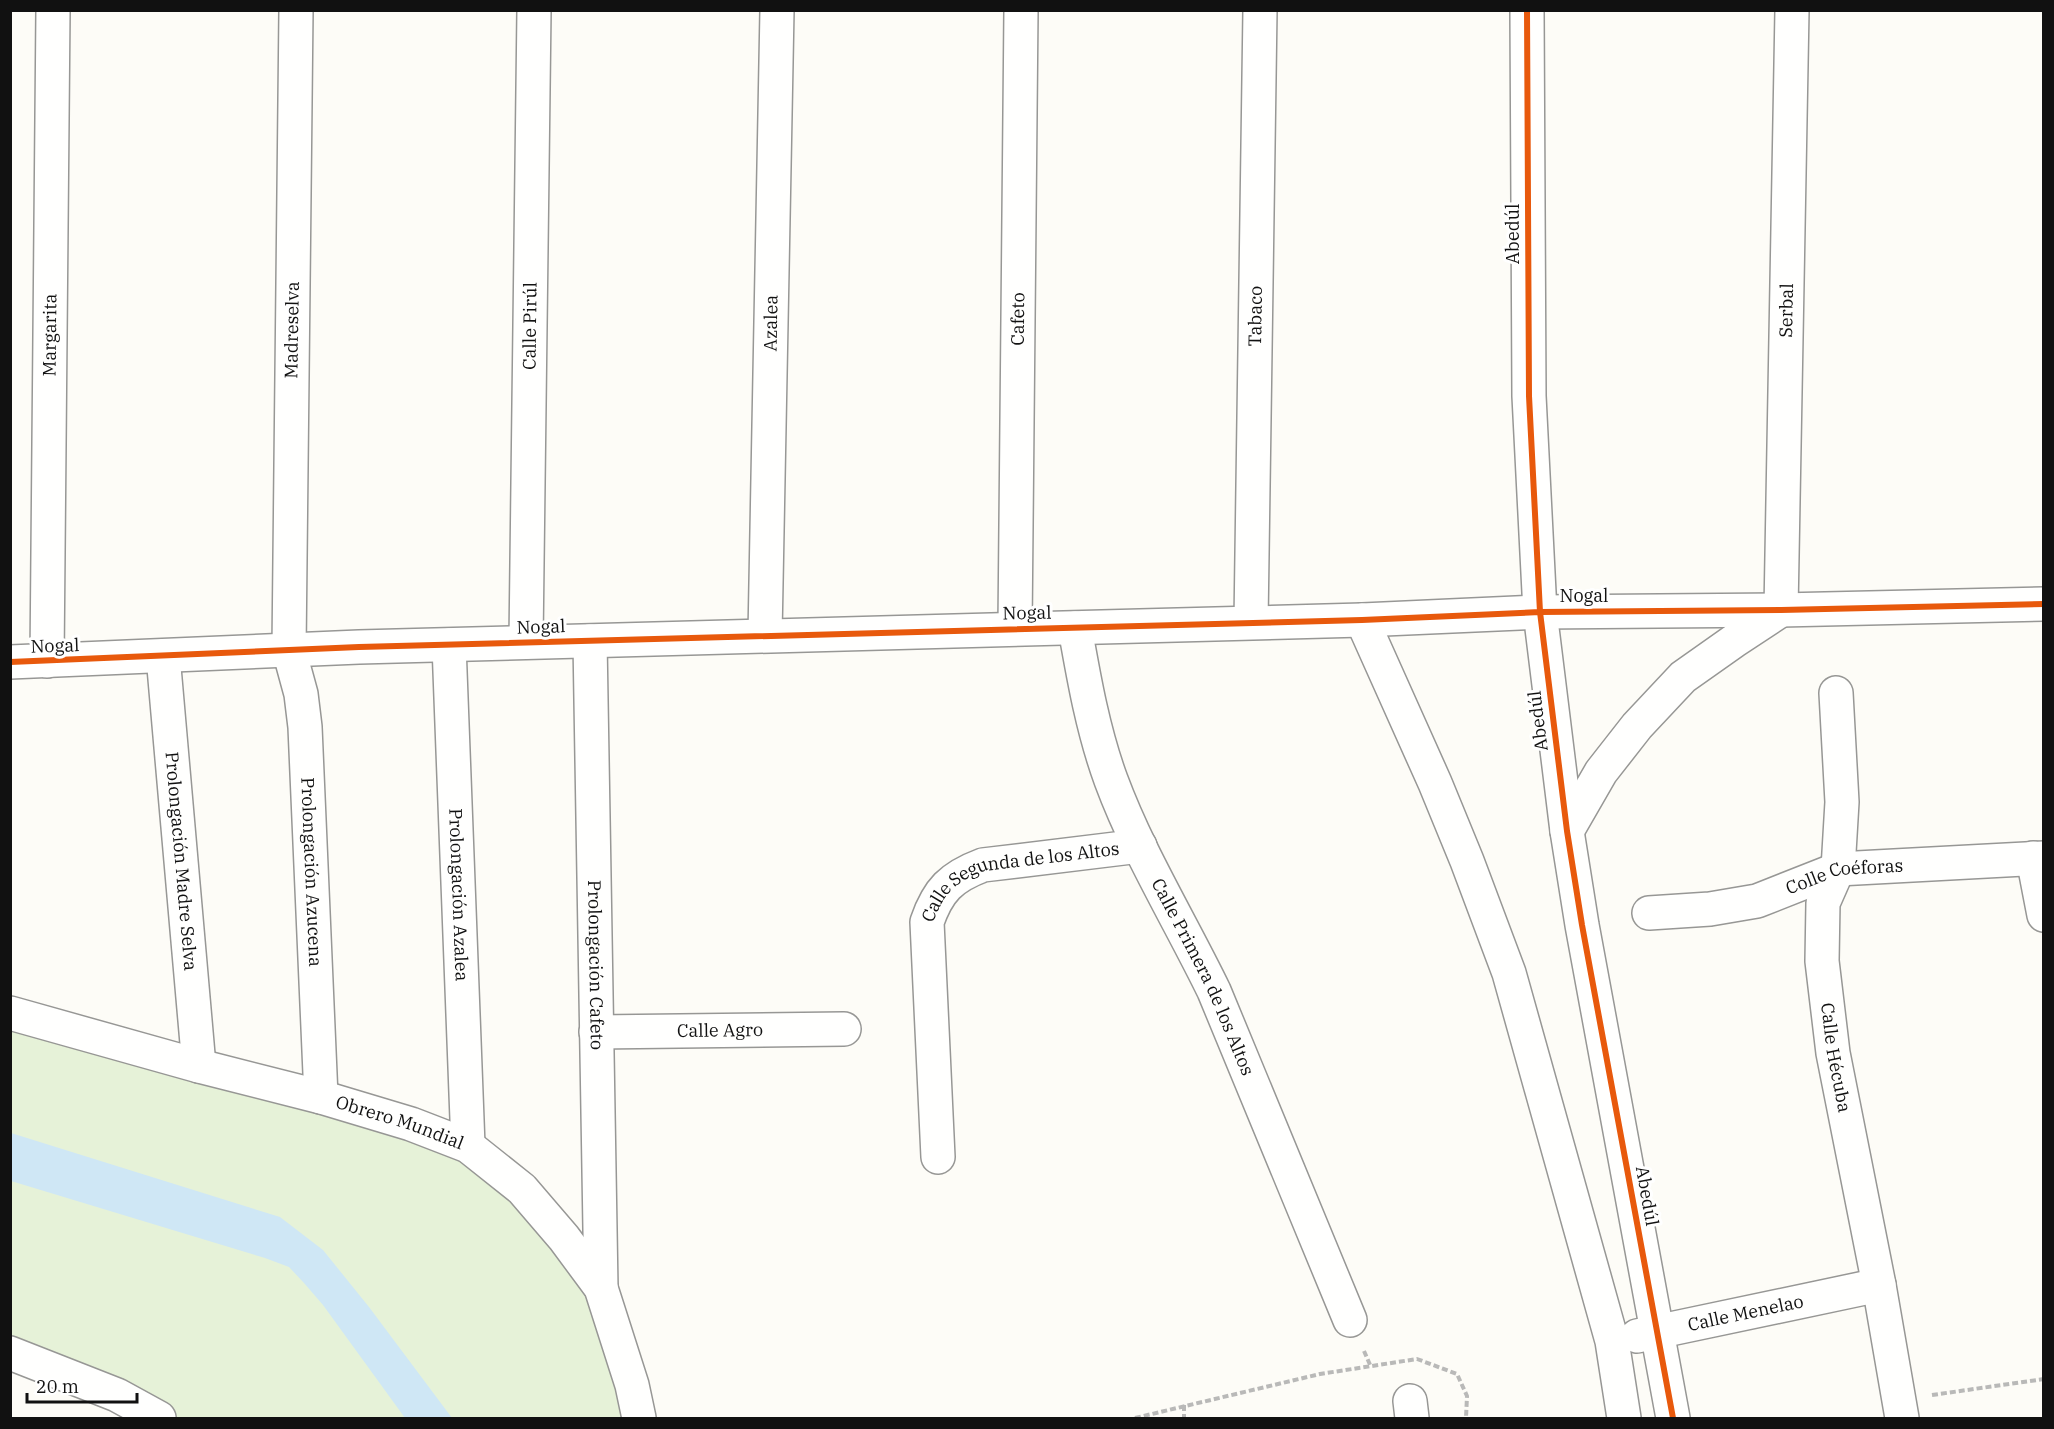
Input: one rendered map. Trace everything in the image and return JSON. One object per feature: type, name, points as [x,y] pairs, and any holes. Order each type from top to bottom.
[{"type":"street","name":"Margarita","points":[[47,661],[53,10]]},
{"type":"street","name":"Madreselva","points":[[289,650],[296,10]]},
{"type":"street","name":"Calle Pirúl","points":[[526,642],[534,10]]},
{"type":"street","name":"Azalea","points":[[765,635],[777,10]]},
{"type":"street","name":"Cafeto","points":[[1015,628],[1021,10]]},
{"type":"street","name":"Tabaco","points":[[1251,622],[1260,10]]},
{"type":"street","name":"Abedúl","points":[[1527,10],[1529,396],[1540,612],[1567,831],[1584,936],[1673,1419]]},
{"type":"street","name":"Serbal","points":[[1781,610],[1792,10]]},
{"type":"street","name":"Nogal","points":[[10,662],[526,642],[1362,620],[1540,612],[1781,610],[2043,604]]},
{"type":"street","points":[[1567,831],[1602,772],[1637,726],[1683,677],[1781,610]]},
{"type":"street","points":[[1362,620],[1435,783],[1509,973],[1612,1341],[1624,1419]]},
{"type":"street","name":"Calle Primera de los Altos","points":[[1075,628],[1089,705],[1111,780],[1140,846],[1214,991],[1350,1320]]},
{"type":"street","name":"Prolongación Cafeto","points":[[590,641],[601,1288]]},
{"type":"street","name":"Prolongación Azalea","points":[[449,645],[468,1146]]},
{"type":"street","name":"Prolongación Azucena","points":[[289,650],[301,694],[305,728],[321,1097]]},
{"type":"street","name":"Prolongación Madre Selva","points":[[163,656],[199,1066]]},
{"type":"street","name":"Calle Hécuba","points":[[1836,693],[1842,802],[1838,869],[1823,903],[1822,962],[1833,1053],[1901,1409]]},
{"type":"street","name":"Calle Segunda de los Altos","points":[[938,1157],[927,922],[933,904],[944,888],[964,872],[983,866],[1140,846]]},
{"type":"street","points":[[2038,858],[2043,915]]},
{"type":"street","name":"Colle Coéforas","points":[[1650,913],[1710,909],[1756,901],[1838,869],[2038,858]]},
{"type":"street","name":"Obrero Mundial","points":[[10,1013],[199,1066],[321,1097],[411,1124],[468,1146],[522,1189],[564,1238],[601,1288],[632,1385],[639,1419]]},
{"type":"street","name":"Calle Agro","points":[[596,1032],[844,1029]]},
{"type":"street","name":"Calle Menelao","points":[[1612,1341],[1879,1285]]},
{"type":"street","points":[[10,1353],[117,1395],[159,1419]]},
{"type":"path","points":[[1135,1419],[1320,1374],[1417,1359],[1456,1374],[1467,1396],[1466,1419]]},
{"type":"path","points":[[1901,1409],[2043,1378]]},
{"type":"path","points":[[1184,1406],[1184,1419]]},
{"type":"green space","points":[[11,1013],[411,1124],[564,1238],[639,1418],[157,1418],[11,1353]]},
{"type":"water","points":[[11,1133],[280,1217],[323,1250],[452,1418],[405,1418],[323,1305],[289,1267],[11,1181]]},
{"type":"cycle path","points":[[1527,10],[1529,396],[1540,612],[1567,831],[1582,925],[1673,1418]]},
{"type":"cycle path","points":[[10,662],[359,647],[1362,620],[1540,612],[1781,610],[2044,604]]}]
